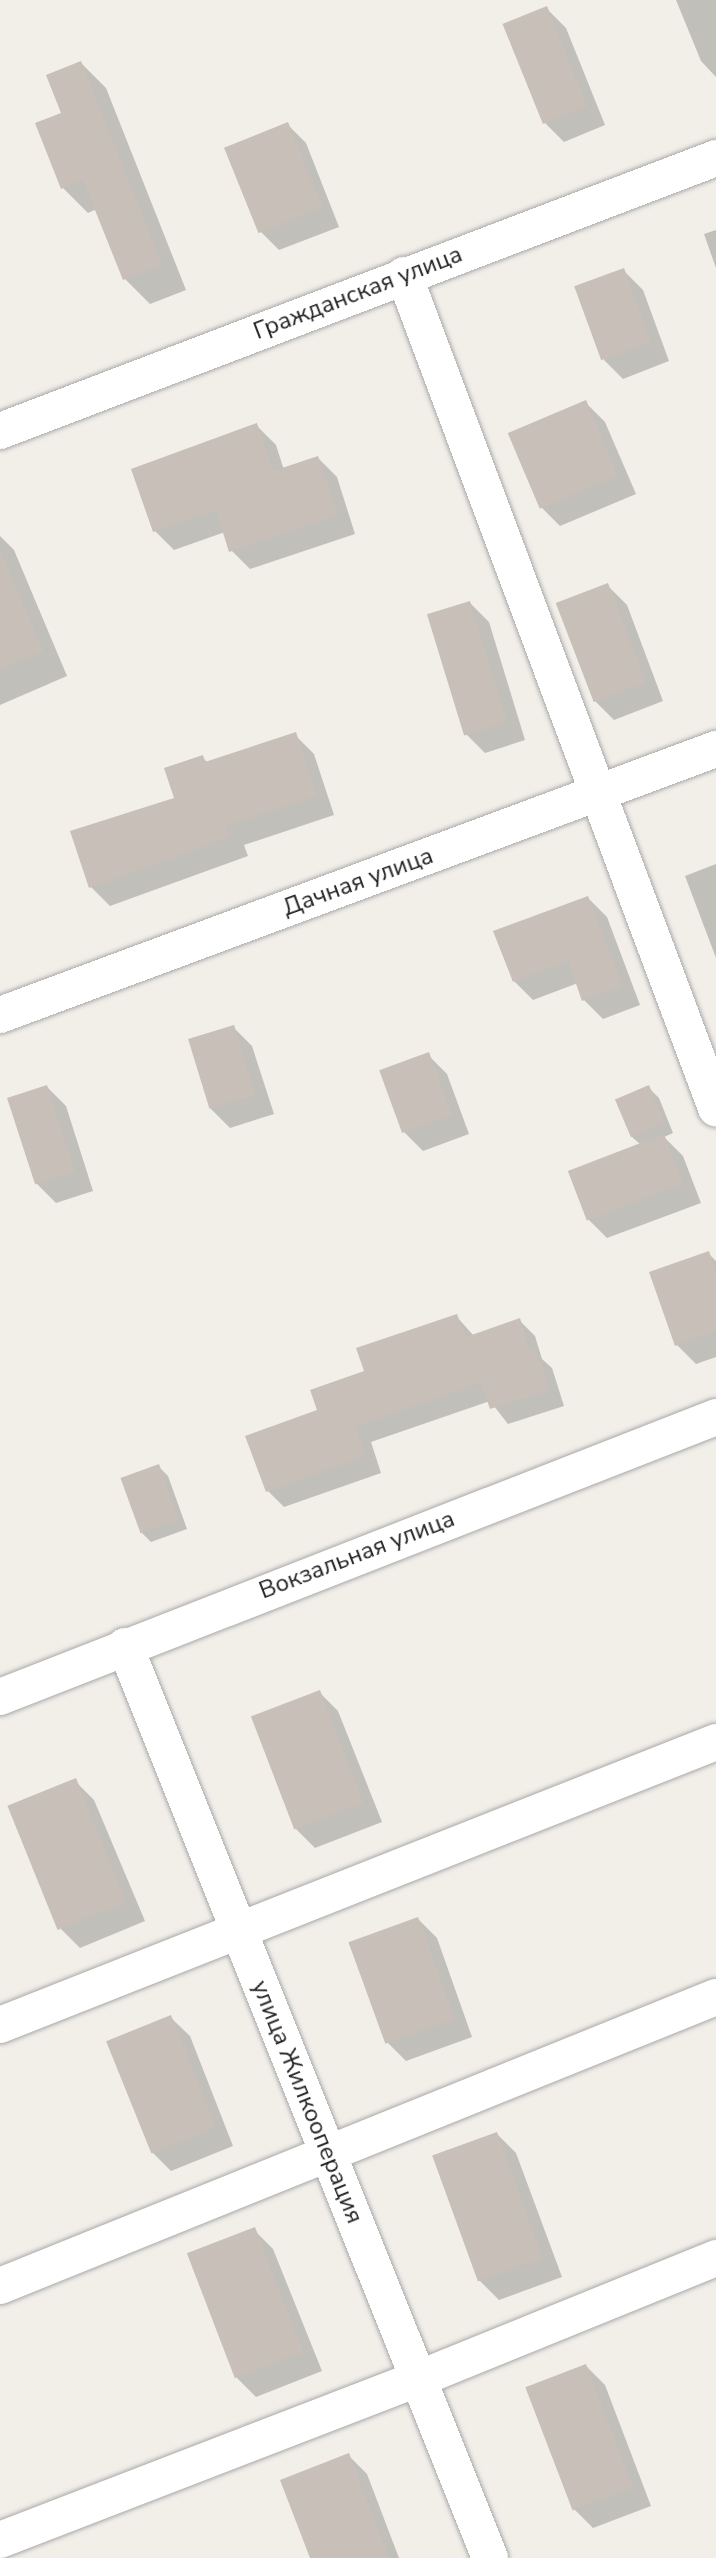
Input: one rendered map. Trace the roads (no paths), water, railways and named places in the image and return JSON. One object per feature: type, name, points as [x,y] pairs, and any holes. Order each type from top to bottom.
[{"type":"street","name":"Гражданская улица","points":[[0,431],[716,158]]},
{"type":"street","points":[[404,275],[716,1108]]},
{"type":"street","name":"Дачная улица","points":[[0,1015],[716,749]]},
{"type":"street","name":"Вокзальная улица","points":[[0,1697],[716,1417]]},
{"type":"street","name":"улица Жилкооперация","points":[[125,1646],[490,2558]]},
{"type":"street","points":[[0,2025],[240,1933],[716,1742]]},
{"type":"street","points":[[0,2286],[329,2156],[716,1997]]},
{"type":"street","points":[[0,2540],[418,2379],[716,2258]]}]
